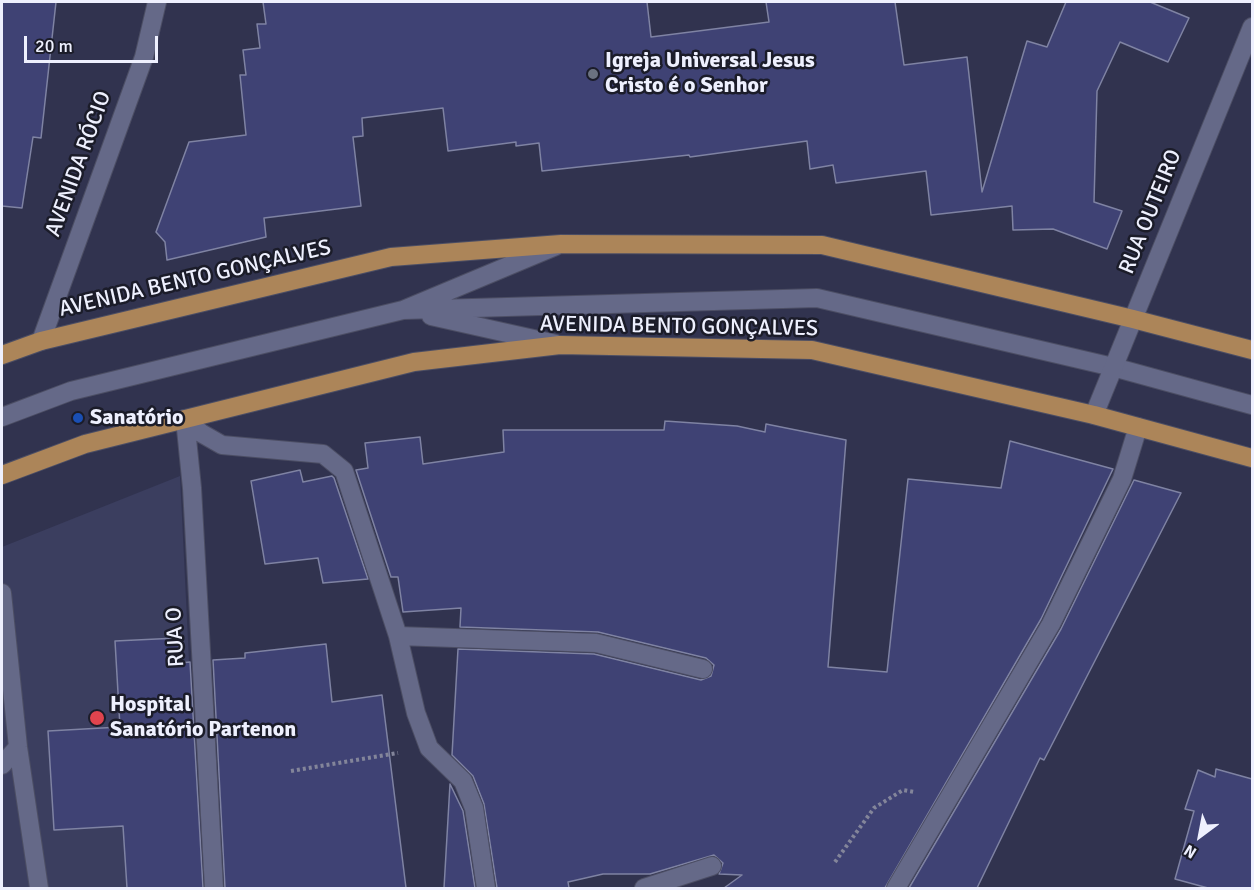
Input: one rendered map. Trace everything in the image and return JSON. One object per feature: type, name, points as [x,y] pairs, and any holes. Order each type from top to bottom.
[{"type":"main road","name":"AVENIDA BENTO GONÇALVES","points":[[2,355],[40,340],[391,257],[561,244],[822,245],[1133,319],[1252,350]]},
{"type":"main road","name":"AVENIDA BENTO GONÇALVES","points":[[2,475],[85,444],[414,362],[560,345],[812,350],[1094,415],[1252,458]]},
{"type":"street","name":"AVENIDA RÓCIO","points":[[40,340],[144,57],[157,2]]},
{"type":"street","name":"RUA OUTEIRO","points":[[1094,415],[1252,27]]},
{"type":"street","points":[[2,417],[71,391],[403,310],[561,244]]},
{"type":"street","points":[[403,310],[817,298],[1113,367],[1252,405]]},
{"type":"street","points":[[403,310],[560,345]]},
{"type":"street","points":[[185,419],[201,433],[222,445],[323,454],[345,471],[398,636],[416,713],[429,748],[463,781],[474,808],[486,888]]},
{"type":"street","name":"RUA O","points":[[185,419],[192,488],[213,888]]},
{"type":"street","points":[[896,888],[1051,624],[1122,479],[1138,427]]},
{"type":"street","points":[[2,593],[18,747],[39,888]]},
{"type":"street","points":[[398,636],[596,643],[703,669]]},
{"type":"street","points":[[2,765],[18,747]]},
{"type":"street","points":[[644,888],[712,866]]},
{"type":"path","points":[[291,771],[429,748]]},
{"type":"path","points":[[835,862],[874,808],[903,790],[950,799]]},
{"type":"shaded area","name":"Hospital Sanatório Partenon","points":[[180,476],[200,888],[2,888],[2,547]]},
{"type":"building","points":[[2,2],[56,2],[41,138],[33,137],[22,208],[2,206]]},
{"type":"building","points":[[263,2],[647,2],[651,37],[769,22],[766,2],[895,2],[904,65],[967,57],[982,192],[1027,41],[1047,47],[1066,2],[1150,2],[1189,18],[1168,62],[1120,42],[1097,91],[1094,202],[1122,211],[1107,249],[1053,229],[1013,230],[1012,206],[931,215],[926,171],[836,183],[833,165],[810,169],[807,141],[690,157],[689,155],[542,171],[539,143],[516,146],[516,142],[448,151],[443,108],[362,118],[363,136],[353,137],[361,206],[264,218],[266,237],[167,260],[165,242],[156,232],[189,142],[246,135],[240,75],[246,75],[243,50],[260,48],[257,24],[266,24]]},
{"type":"building","points":[[665,421],[737,426],[765,432],[766,424],[846,440],[828,667],[887,672],[908,479],[1001,488],[1010,441],[1113,469],[1041,619],[885,888],[724,888],[742,875],[719,874],[723,863],[714,855],[650,874],[603,874],[568,882],[569,888],[497,888],[484,804],[473,776],[452,755],[458,649],[594,654],[701,680],[711,676],[714,665],[706,658],[598,632],[460,627],[461,608],[403,612],[398,577],[391,577],[356,470],[368,468],[365,443],[420,437],[423,464],[504,452],[503,430],[664,430]]},
{"type":"building","points":[[300,470],[303,482],[332,476],[334,478],[368,579],[323,583],[318,558],[265,564],[251,481]]},
{"type":"building","points":[[1134,480],[1181,493],[1044,760],[1040,758],[977,888],[909,888],[1061,629]]},
{"type":"building","points":[[178,638],[180,663],[190,662],[203,888],[127,888],[123,826],[54,830],[48,731],[120,727],[115,641]]},
{"type":"building","points":[[326,644],[332,702],[382,695],[406,888],[225,888],[213,660],[245,658],[245,653]]},
{"type":"building","points":[[1216,769],[1252,779],[1252,888],[1208,888],[1175,879],[1194,811],[1185,809],[1198,770],[1215,777]]},
{"type":"building","points":[[450,784],[463,811],[475,888],[444,888]]},
{"type":"place","name":"Igreja Universal Jesus Cristo é o Senhor","points":[[593,74]]},
{"type":"place","name":"Sanatório","points":[[78,418]]},
{"type":"place","name":"Hospital Sanatório Partenon","points":[[97,718]]}]
